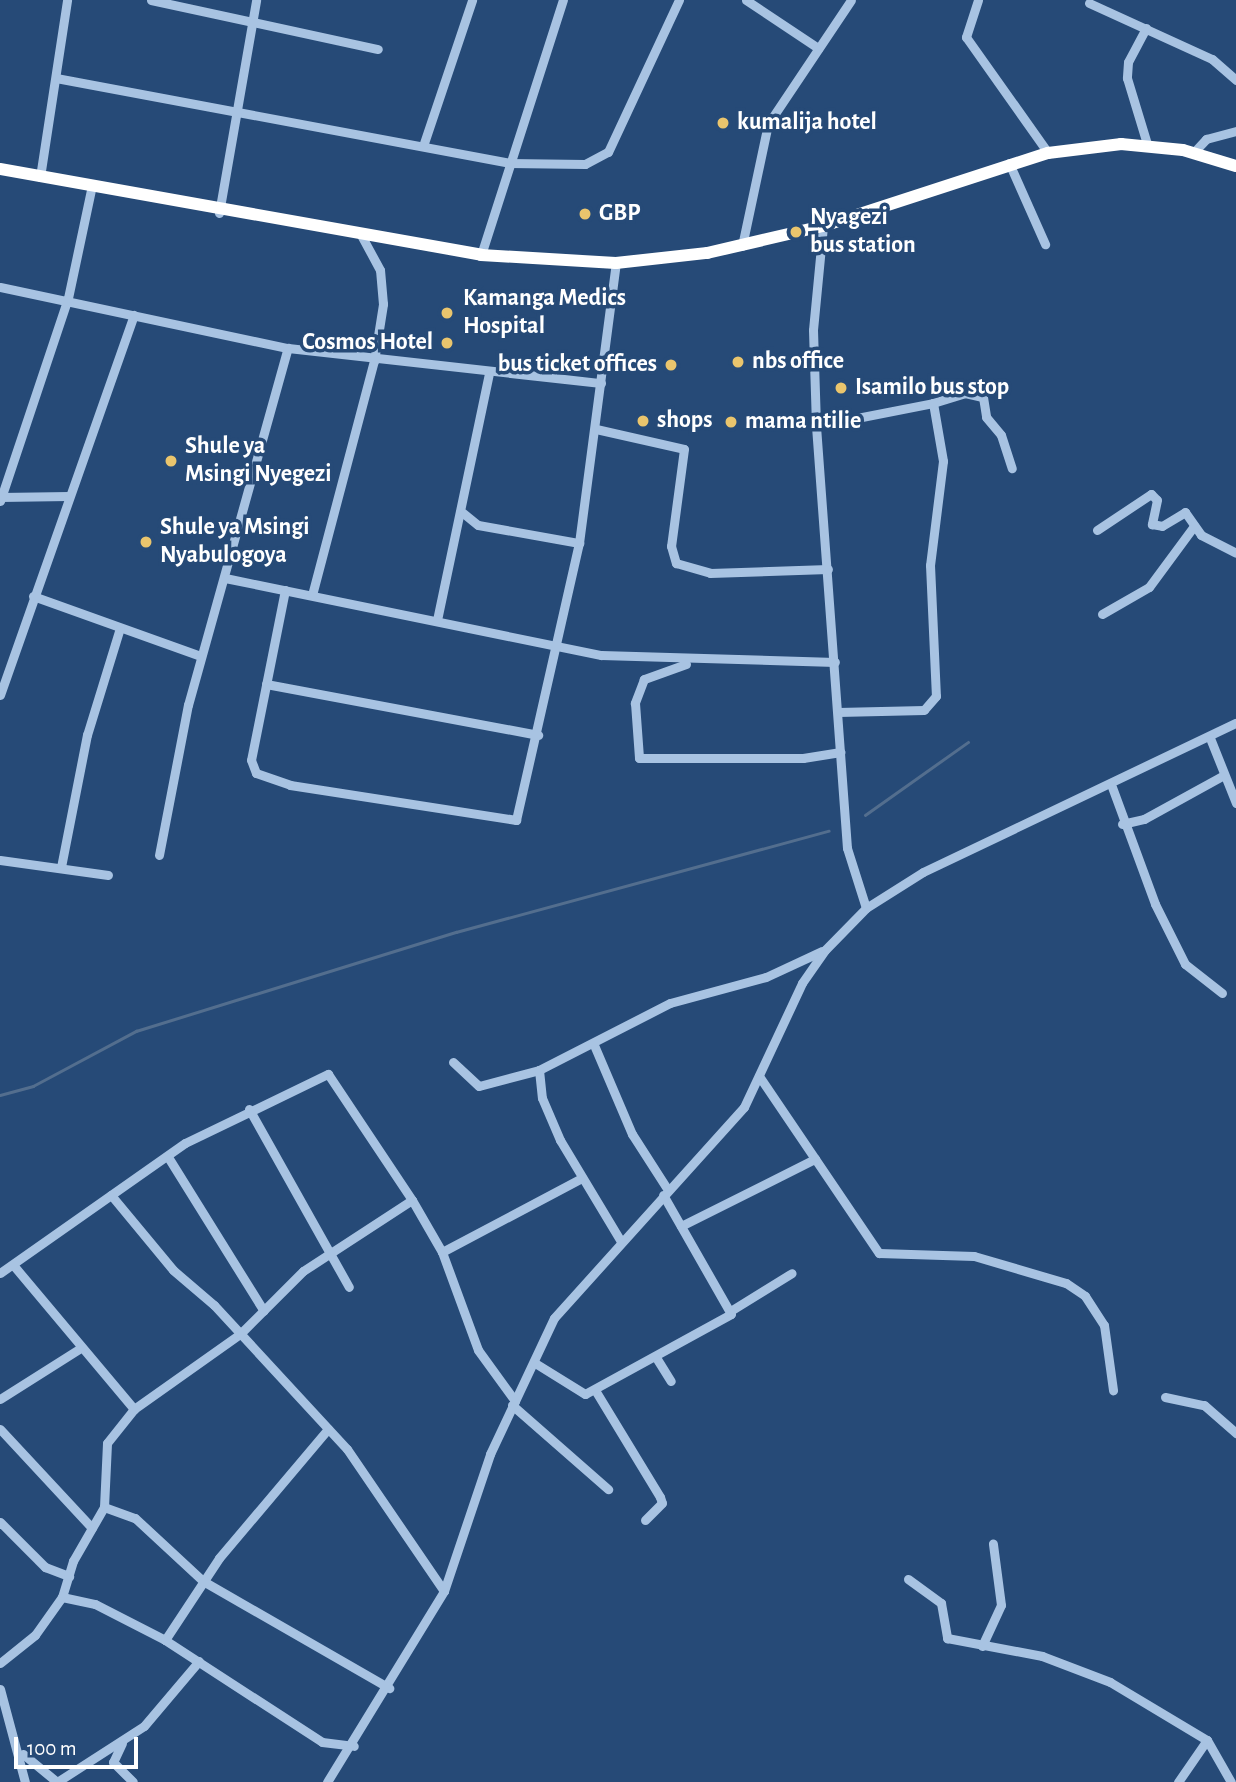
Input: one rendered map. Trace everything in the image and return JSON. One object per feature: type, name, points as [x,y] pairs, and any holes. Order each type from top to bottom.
[{"type":"highway","points":[[0,169],[90,190],[481,255],[616,263],[742,246],[822,226],[1009,163],[1048,153],[1148,146],[1194,152],[1236,166]]},
{"type":"street","points":[[40,177],[67,0]]},
{"type":"street","points":[[152,0],[378,49]]},
{"type":"street","points":[[219,213],[256,0]]},
{"type":"street","points":[[423,146],[472,0]]},
{"type":"street","points":[[481,255],[563,0]]},
{"type":"street","points":[[56,78],[509,163],[585,164],[608,152],[679,0]]},
{"type":"street","points":[[746,0],[818,48]]},
{"type":"street","points":[[742,246],[768,124],[851,0]]},
{"type":"street","points":[[978,0],[966,37],[1048,153]]},
{"type":"street","points":[[1089,3],[1226,67],[1236,80]]},
{"type":"street","points":[[1146,28],[1128,62],[1127,78],[1148,146]]},
{"type":"street","points":[[1194,152],[1206,139],[1236,131]]},
{"type":"street","points":[[1009,163],[1045,244]]},
{"type":"street","points":[[69,496],[0,498],[68,298],[90,190]]},
{"type":"street","points":[[822,226],[813,330],[816,426],[847,848],[866,908]]},
{"type":"street","points":[[312,595],[374,361],[383,286],[360,233]]},
{"type":"street","points":[[285,590],[252,765],[262,778],[512,822],[520,815],[579,543],[616,263]]},
{"type":"street","points":[[0,287],[68,298],[288,348],[489,374],[601,383]]},
{"type":"street","points":[[0,695],[134,315]]},
{"type":"street","points":[[159,855],[201,656],[288,348]]},
{"type":"street","points":[[437,620],[463,513],[489,374]]},
{"type":"street","points":[[816,426],[933,403],[965,393],[983,397],[985,417],[1000,435],[1012,468]]},
{"type":"street","points":[[838,712],[924,710],[936,696],[930,565],[943,461],[933,403]]},
{"type":"street","points":[[596,429],[684,449],[671,546],[676,564],[710,573],[828,569]]},
{"type":"street","points":[[1097,530],[1149,494],[1157,500],[1152,524],[1162,526],[1181,512],[1194,526],[1236,553]]},
{"type":"street","points":[[463,513],[478,524],[579,543]]},
{"type":"street","points":[[1102,614],[1149,587],[1194,526]]},
{"type":"street","points":[[225,578],[437,620],[558,648],[691,661],[835,662]]},
{"type":"street","points":[[33,596],[201,656]]},
{"type":"street","points":[[61,867],[87,735],[120,628]]},
{"type":"street","points":[[691,661],[644,679],[635,703],[639,758],[803,758],[841,752]]},
{"type":"street","points":[[266,684],[538,735]]},
{"type":"street","points":[[327,1782],[354,1746],[444,1591],[514,1403],[554,1318],[620,1240],[744,1107],[802,983],[825,950],[866,908],[951,857],[1112,787],[1236,723]]},
{"type":"street","points":[[1210,738],[1236,803]]},
{"type":"street","points":[[1122,824],[1144,819],[1224,775]]},
{"type":"street","points":[[1112,787],[1122,824],[1185,964],[1222,993]]},
{"type":"street","points":[[0,860],[108,875]]},
{"type":"street","points":[[453,1062],[479,1086],[539,1070],[594,1045],[670,1003],[766,977],[825,950]]},
{"type":"street","points":[[594,1045],[632,1134],[681,1226],[732,1310]]},
{"type":"street","points":[[539,1070],[542,1098],[580,1179],[620,1240]]},
{"type":"street","points":[[0,1273],[14,1266],[168,1157],[249,1109],[328,1074],[412,1200],[442,1252],[478,1350],[514,1403],[608,1489]]},
{"type":"street","points":[[759,1076],[881,1255],[1002,1260],[1085,1296],[1104,1325],[1113,1390]]},
{"type":"street","points":[[249,1109],[327,1253],[349,1287]]},
{"type":"street","points":[[168,1157],[264,1311]]},
{"type":"street","points":[[681,1226],[815,1159]]},
{"type":"street","points":[[442,1252],[580,1179]]},
{"type":"street","points":[[111,1195],[173,1270],[240,1334],[328,1429],[404,1525],[444,1591]]},
{"type":"street","points":[[0,1663],[35,1635],[62,1597],[69,1576],[104,1507],[103,1454],[134,1409],[240,1334],[327,1253],[412,1200]]},
{"type":"street","points":[[14,1266],[79,1349],[134,1409]]},
{"type":"street","points":[[535,1363],[581,1394],[595,1390],[657,1359],[792,1273]]},
{"type":"street","points":[[0,1399],[79,1349]]},
{"type":"street","points":[[657,1359],[671,1381]]},
{"type":"street","points":[[595,1390],[660,1497],[662,1503],[645,1520]]},
{"type":"street","points":[[1166,1397],[1204,1405],[1236,1433]]},
{"type":"street","points":[[0,1429],[92,1528]]},
{"type":"street","points":[[165,1640],[203,1581],[328,1429]]},
{"type":"street","points":[[104,1507],[135,1518],[203,1581],[389,1688]]},
{"type":"street","points":[[0,1522],[45,1566],[69,1576]]},
{"type":"street","points":[[982,1646],[1001,1605],[993,1544]]},
{"type":"street","points":[[908,1579],[941,1603],[947,1638],[1073,1666],[1207,1740],[1231,1782]]},
{"type":"street","points":[[62,1597],[95,1604],[165,1640],[322,1742],[354,1746]]},
{"type":"street","points":[[23,1754],[57,1782],[82,1761],[123,1742],[162,1708],[199,1661]]},
{"type":"street","points":[[0,1689],[23,1754],[25,1782]]},
{"type":"street","points":[[1178,1782],[1207,1740]]},
{"type":"street","points":[[123,1742],[113,1762],[133,1782]]},
{"type":"waterway","points":[[865,815],[968,742]]},
{"type":"waterway","points":[[0,1095],[33,1086],[136,1031],[456,932],[829,831]]},
{"type":"place","name":"kumalija hotel","points":[[723,123]]},
{"type":"place","name":"GBP","points":[[585,214]]},
{"type":"place","name":"Nyagezi bus station","points":[[796,232]]},
{"type":"place","name":"Kamanga Medics Hospital","points":[[447,313]]},
{"type":"place","name":"Cosmos Hotel","points":[[447,343]]},
{"type":"place","name":"nbs office","points":[[738,362]]},
{"type":"place","name":"bus ticket offices","points":[[671,365]]},
{"type":"place","name":"Isamilo bus stop","points":[[841,388]]},
{"type":"place","name":"shops","points":[[643,421]]},
{"type":"place","name":"mama ntilie","points":[[731,422]]},
{"type":"place","name":"Shule ya Msingi Nyegezi","points":[[171,461]]},
{"type":"place","name":"Shule ya Msingi Nyabulogoya","points":[[146,542]]}]
